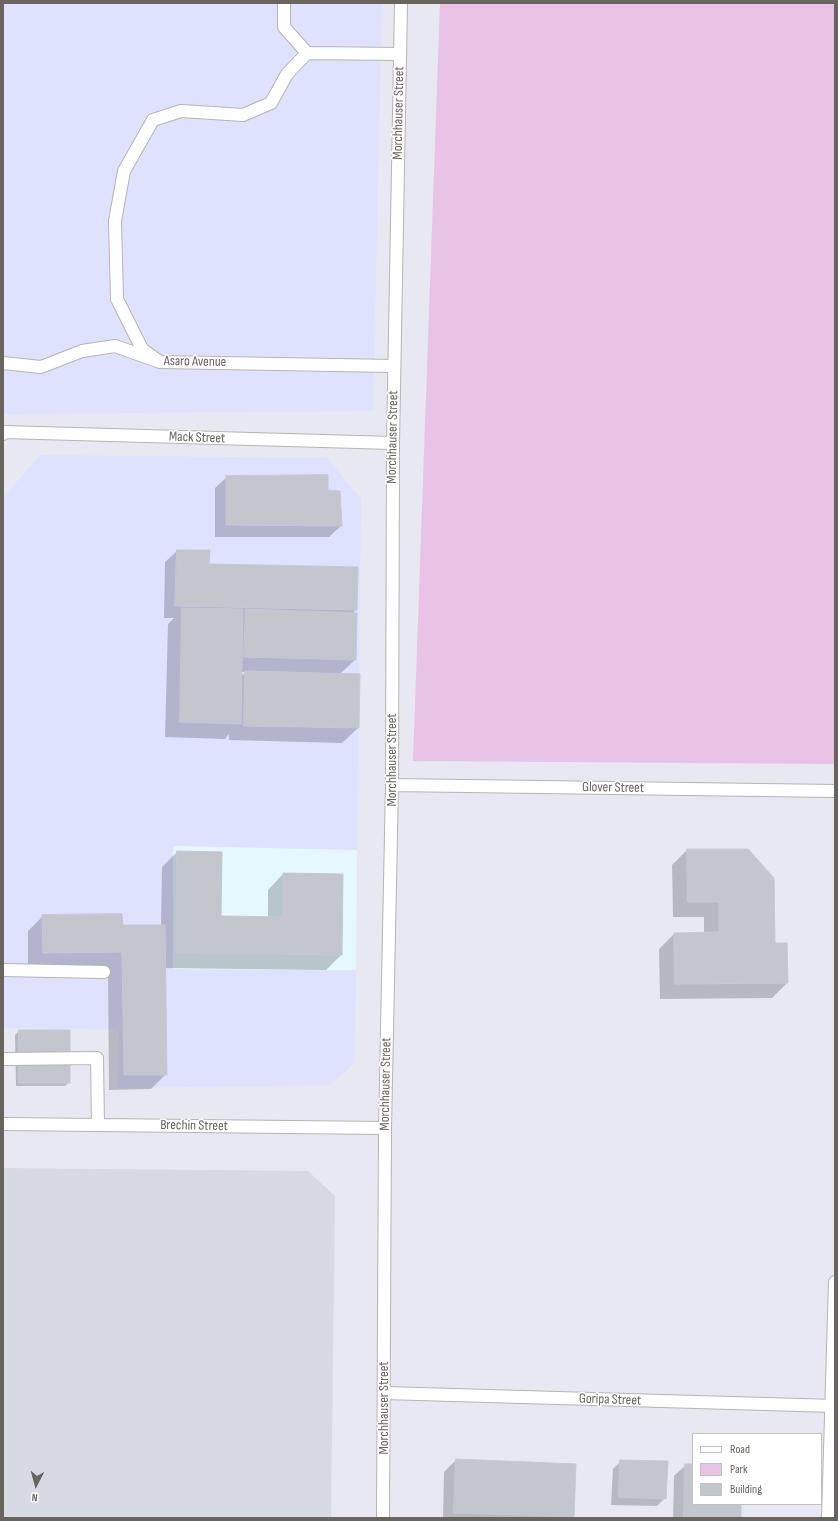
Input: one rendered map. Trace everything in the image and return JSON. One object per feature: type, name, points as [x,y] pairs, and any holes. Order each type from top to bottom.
[{"type":"street","points":[[284,3],[284,27],[307,53]]},
{"type":"street","name":"Morchhauser Street","points":[[383,1518],[385,1128],[392,785],[393,443],[401,3]]},
{"type":"street","points":[[160,362],[142,349],[117,299],[115,221],[124,171],[153,120],[181,112],[243,115],[271,103],[287,74],[307,53],[400,54]]},
{"type":"street","name":"Asaro Avenue","points":[[3,362],[41,367],[82,351],[115,346],[160,362],[394,366]]},
{"type":"street","name":"Mack Street","points":[[3,434],[4,432],[393,443]]},
{"type":"street","name":"Glover Street","points":[[392,785],[835,791]]},
{"type":"street","points":[[3,970],[104,972]]},
{"type":"street","points":[[3,1059],[97,1058],[98,1125]]},
{"type":"street","name":"Brechin Street","points":[[3,1124],[385,1128]]},
{"type":"street","points":[[828,1518],[833,1406],[835,1282]]},
{"type":"street","name":"Goripa Street","points":[[384,1393],[833,1406]]},
{"type":"shaded area","points":[[3,3],[382,3],[373,411],[3,414]]},
{"type":"shaded area","points":[[40,455],[327,458],[361,499],[357,850],[173,846],[174,969],[356,970],[355,1063],[330,1085],[117,1088],[118,1029],[3,1028],[3,498]]},
{"type":"shaded area","points":[[173,846],[357,850],[356,970],[173,969]]},
{"type":"shaded area","points":[[3,1168],[308,1171],[335,1196],[331,1518],[3,1518]]},
{"type":"green space","points":[[440,3],[835,3],[835,764],[413,761]]},
{"type":"building","points":[[328,475],[328,490],[340,491],[342,526],[226,525],[226,476]]},
{"type":"building","points":[[177,550],[210,550],[209,564],[358,567],[357,610],[175,606]]},
{"type":"building","points":[[182,608],[243,609],[241,724],[180,722]]},
{"type":"building","points":[[246,609],[357,613],[356,660],[244,657]]},
{"type":"building","points":[[245,671],[360,674],[359,728],[244,726]]},
{"type":"building","points":[[687,849],[748,849],[774,878],[775,943],[787,943],[788,983],[675,984],[674,933],[719,932],[719,902],[688,902]]},
{"type":"building","points":[[177,851],[222,852],[221,916],[283,917],[283,873],[343,874],[342,955],[176,953]]},
{"type":"building","points":[[122,914],[123,925],[165,925],[167,1075],[124,1075],[122,952],[43,953],[42,915]]},
{"type":"building","points":[[19,1030],[70,1030],[70,1083],[19,1083]]},
{"type":"building","points":[[456,1459],[576,1464],[574,1517],[454,1513]]},
{"type":"building","points":[[620,1460],[668,1461],[666,1499],[619,1497]]},
{"type":"building","points":[[685,1464],[692,1464],[692,1505],[741,1505],[741,1518],[684,1518]]}]
